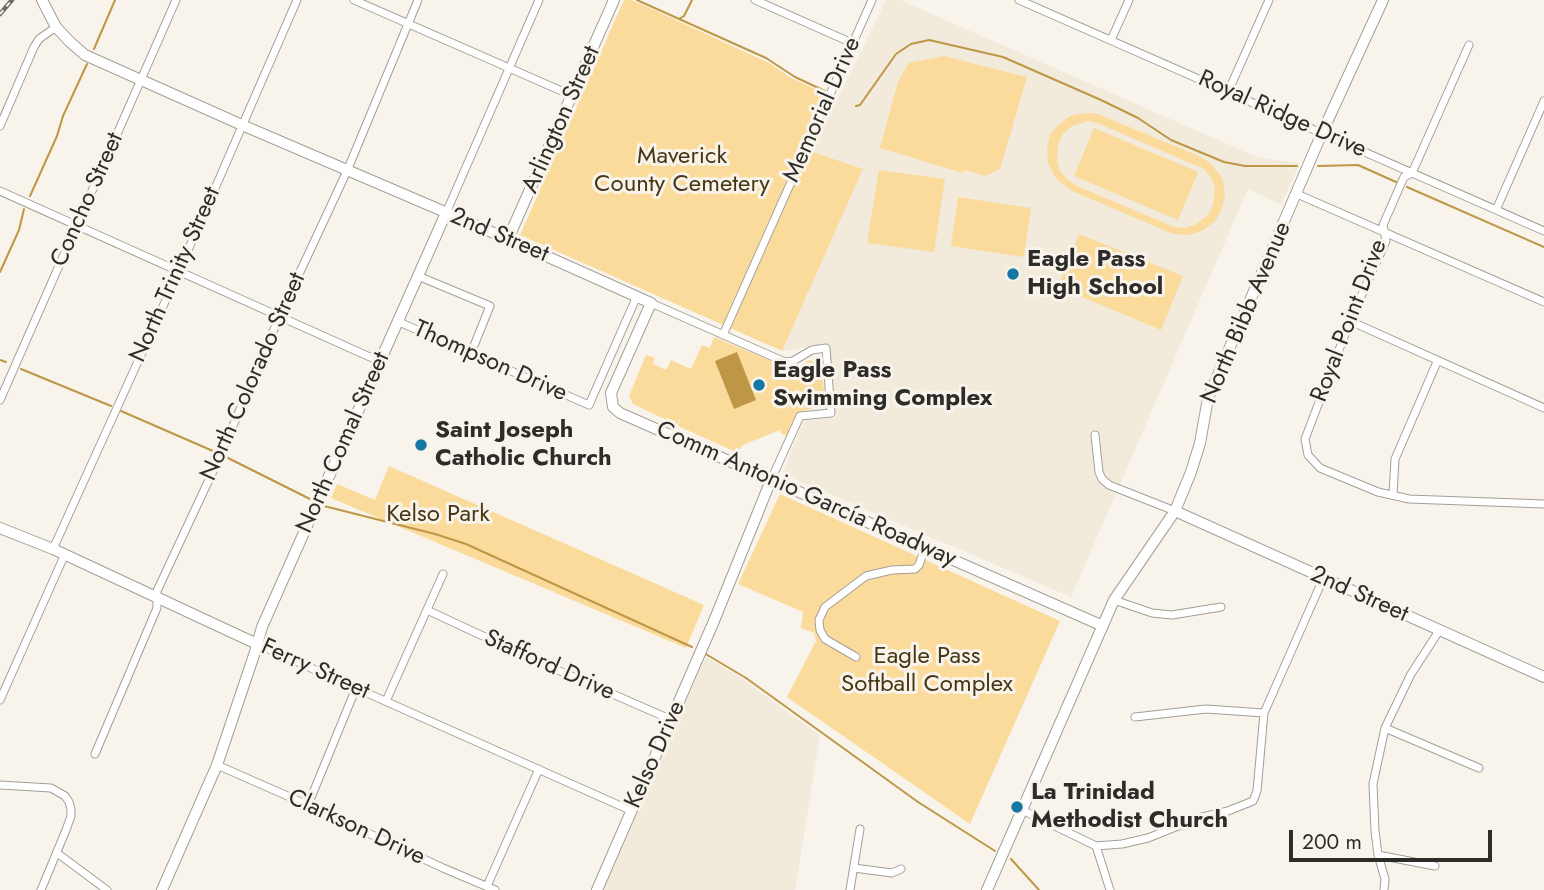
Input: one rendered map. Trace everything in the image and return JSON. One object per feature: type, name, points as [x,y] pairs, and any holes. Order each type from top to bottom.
[{"type":"street","name":"2nd Street","points":[[42,0],[56,27],[85,55],[140,80],[785,362],[793,361],[811,350],[826,348],[831,412],[800,416],[771,480]]},
{"type":"street","name":"Concho Street","points":[[0,400],[176,0]]},
{"type":"street","name":"North Trinity Street","points":[[53,549],[179,271],[297,0]]},
{"type":"street","points":[[354,0],[573,96]]},
{"type":"street","name":"North Colorado Street","points":[[95,754],[157,608],[157,591],[347,170],[418,0]]},
{"type":"street","name":"North Comal Street","points":[[162,890],[217,765],[262,627],[539,0]]},
{"type":"street","name":"Arlington Street","points":[[508,239],[614,0]]},
{"type":"street","points":[[755,0],[852,43]]},
{"type":"street","name":"Memorial Drive","points":[[723,335],[872,0]]},
{"type":"street","name":"Royal Ridge Drive","points":[[1019,0],[1030,2],[1544,231]]},
{"type":"street","points":[[1111,40],[1129,0]]},
{"type":"street","points":[[1228,92],[1269,0]]},
{"type":"street","name":"North Bibb Avenue","points":[[987,890],[1114,600],[1175,512],[1200,443],[1208,398],[1322,133],[1383,0]]},
{"type":"street","points":[[0,126],[34,47],[56,27]]},
{"type":"street","name":"Royal Point Drive","points":[[1393,495],[1378,492],[1320,468],[1308,455],[1305,439],[1350,321],[1385,241],[1383,225],[1404,177],[1412,173],[1469,45]]},
{"type":"street","points":[[1496,210],[1544,101]]},
{"type":"street","points":[[0,191],[381,362]]},
{"type":"street","points":[[1297,194],[1544,302]]},
{"type":"street","points":[[418,276],[490,306],[471,353]]},
{"type":"street","name":"Thompson Drive","points":[[399,322],[589,405],[636,296]]},
{"type":"street","name":"Comm Antonio García Roadway","points":[[651,303],[611,393],[612,407],[620,413],[1103,626]]},
{"type":"street","points":[[1350,321],[1544,408]]},
{"type":"street","points":[[1437,362],[1395,459],[1393,495],[1409,499],[1544,504]]},
{"type":"street","points":[[1095,435],[1102,479],[1109,485],[1175,512]]},
{"type":"street","name":"Kelso Drive","points":[[597,890],[672,720],[771,480]]},
{"type":"street","name":"2nd Street","points":[[1175,512],[1544,677]]},
{"type":"street","name":"Ferry Street","points":[[0,528],[65,554],[257,644],[632,811]]},
{"type":"street","points":[[856,657],[825,639],[819,620],[825,607],[866,576],[892,570],[915,569],[925,548]]},
{"type":"street","points":[[0,701],[65,554]]},
{"type":"street","points":[[386,701],[443,574]]},
{"type":"street","points":[[1022,810],[1096,846],[1148,838],[1198,818],[1228,811],[1253,801],[1257,791],[1264,713],[1323,579]]},
{"type":"street","points":[[1114,600],[1152,613],[1172,615],[1221,607]]},
{"type":"street","name":"Stafford Drive","points":[[427,610],[504,647],[672,720]]},
{"type":"street","points":[[1384,890],[1385,879],[1375,831],[1373,784],[1385,728],[1412,674],[1438,631]]},
{"type":"street","points":[[308,805],[356,688]]},
{"type":"street","points":[[1135,717],[1206,709],[1264,713]]},
{"type":"street","points":[[1385,728],[1479,768]]},
{"type":"street","name":"Clarkson Drive","points":[[217,765],[495,890]]},
{"type":"street","points":[[487,886],[539,769]]},
{"type":"street","points":[[0,785],[51,788],[65,796],[69,802],[71,816],[41,890]]},
{"type":"street","points":[[850,890],[860,829]]},
{"type":"street","points":[[1096,846],[1110,890]]},
{"type":"street","points":[[58,853],[107,890]]},
{"type":"street","points":[[1378,855],[1435,866]]},
{"type":"street","points":[[854,868],[892,873],[901,869]]},
{"type":"shaded area","name":"Eagle Pass High School","points":[[886,0],[900,0],[1259,158],[1300,163],[1281,205],[1248,189],[1071,597],[783,474],[803,421],[836,418],[829,344],[782,351],[863,169],[812,151]]},
{"type":"shaded area","points":[[737,352],[756,400],[734,409],[715,361]]},
{"type":"shaded area","points":[[706,657],[738,676],[820,735],[795,890],[602,890]]},
{"type":"green space","name":"Maverick County Cemetery","points":[[624,0],[650,8],[771,64],[791,78],[827,94],[802,148],[863,169],[782,351],[520,235]]},
{"type":"green space","points":[[944,56],[1027,77],[1000,169],[986,176],[964,170],[963,173],[880,148],[898,82],[909,63]]},
{"type":"green space","points":[[1077,114],[1098,114],[1199,156],[1211,164],[1223,181],[1225,195],[1222,209],[1215,221],[1196,233],[1173,234],[1072,191],[1060,182],[1048,163],[1050,135],[1059,124]],"holes":[[[1088,121],[1204,169],[1215,188],[1213,205],[1208,215],[1195,225],[1174,227],[1068,180],[1060,171],[1057,160],[1058,144],[1063,134],[1072,126]]]},
{"type":"green space","points":[[1094,128],[1198,172],[1178,220],[1074,176]]},
{"type":"green space","points":[[879,170],[945,179],[934,252],[867,243]]},
{"type":"green space","points":[[958,197],[1031,208],[1024,257],[951,246]]},
{"type":"green space","points":[[1079,234],[1183,276],[1161,330],[1058,287]]},
{"type":"green space","name":"Eagle Pass Swimming Complex","points":[[714,337],[788,368],[798,368],[809,360],[820,363],[826,402],[822,406],[799,412],[788,437],[780,430],[743,445],[738,453],[678,426],[681,417],[677,425],[633,404],[629,396],[646,355],[655,358],[653,364],[666,370],[671,360],[691,369],[702,345],[710,348]]},
{"type":"green space","name":"Kelso Park","points":[[389,466],[704,605],[686,648],[331,498],[337,484],[375,500]]},
{"type":"green space","name":"Eagle Pass Softball Complex","points":[[780,494],[1060,621],[970,824],[787,697],[816,641],[814,633],[801,628],[803,612],[738,584]]},
{"type":"waterway","points":[[94,49],[115,0]]},
{"type":"waterway","points":[[637,0],[766,58],[795,77],[825,91]]},
{"type":"waterway","points":[[679,19],[684,16],[692,0]]},
{"type":"waterway","points":[[856,106],[860,105],[896,54],[911,44],[929,40],[1003,57],[1101,100],[1138,118],[1171,140],[1224,162],[1245,166],[1297,166]]},
{"type":"waterway","points":[[30,196],[87,64]]},
{"type":"waterway","points":[[1318,166],[1358,165],[1396,182]]},
{"type":"waterway","points":[[1407,187],[1544,247]]},
{"type":"waterway","points":[[0,272],[19,230],[24,209]]},
{"type":"waterway","points":[[0,360],[6,362]]},
{"type":"waterway","points":[[21,369],[111,406]]},
{"type":"waterway","points":[[121,411],[213,451]]},
{"type":"waterway","points":[[224,456],[310,499]]},
{"type":"waterway","points":[[324,506],[466,544],[692,647]]},
{"type":"waterway","points":[[704,653],[746,678],[918,802],[995,851]]},
{"type":"waterway","points":[[1011,859],[1039,890]]},
{"type":"railway","points":[[0,14],[12,0]]},
{"type":"place","name":"Eagle Pass High School","points":[[1013,274]]},
{"type":"place","name":"Eagle Pass Swimming Complex","points":[[759,385]]},
{"type":"place","name":"Saint Joseph Catholic Church","points":[[421,445]]},
{"type":"place","name":"La Trinidad Methodist Church","points":[[1017,807]]}]
